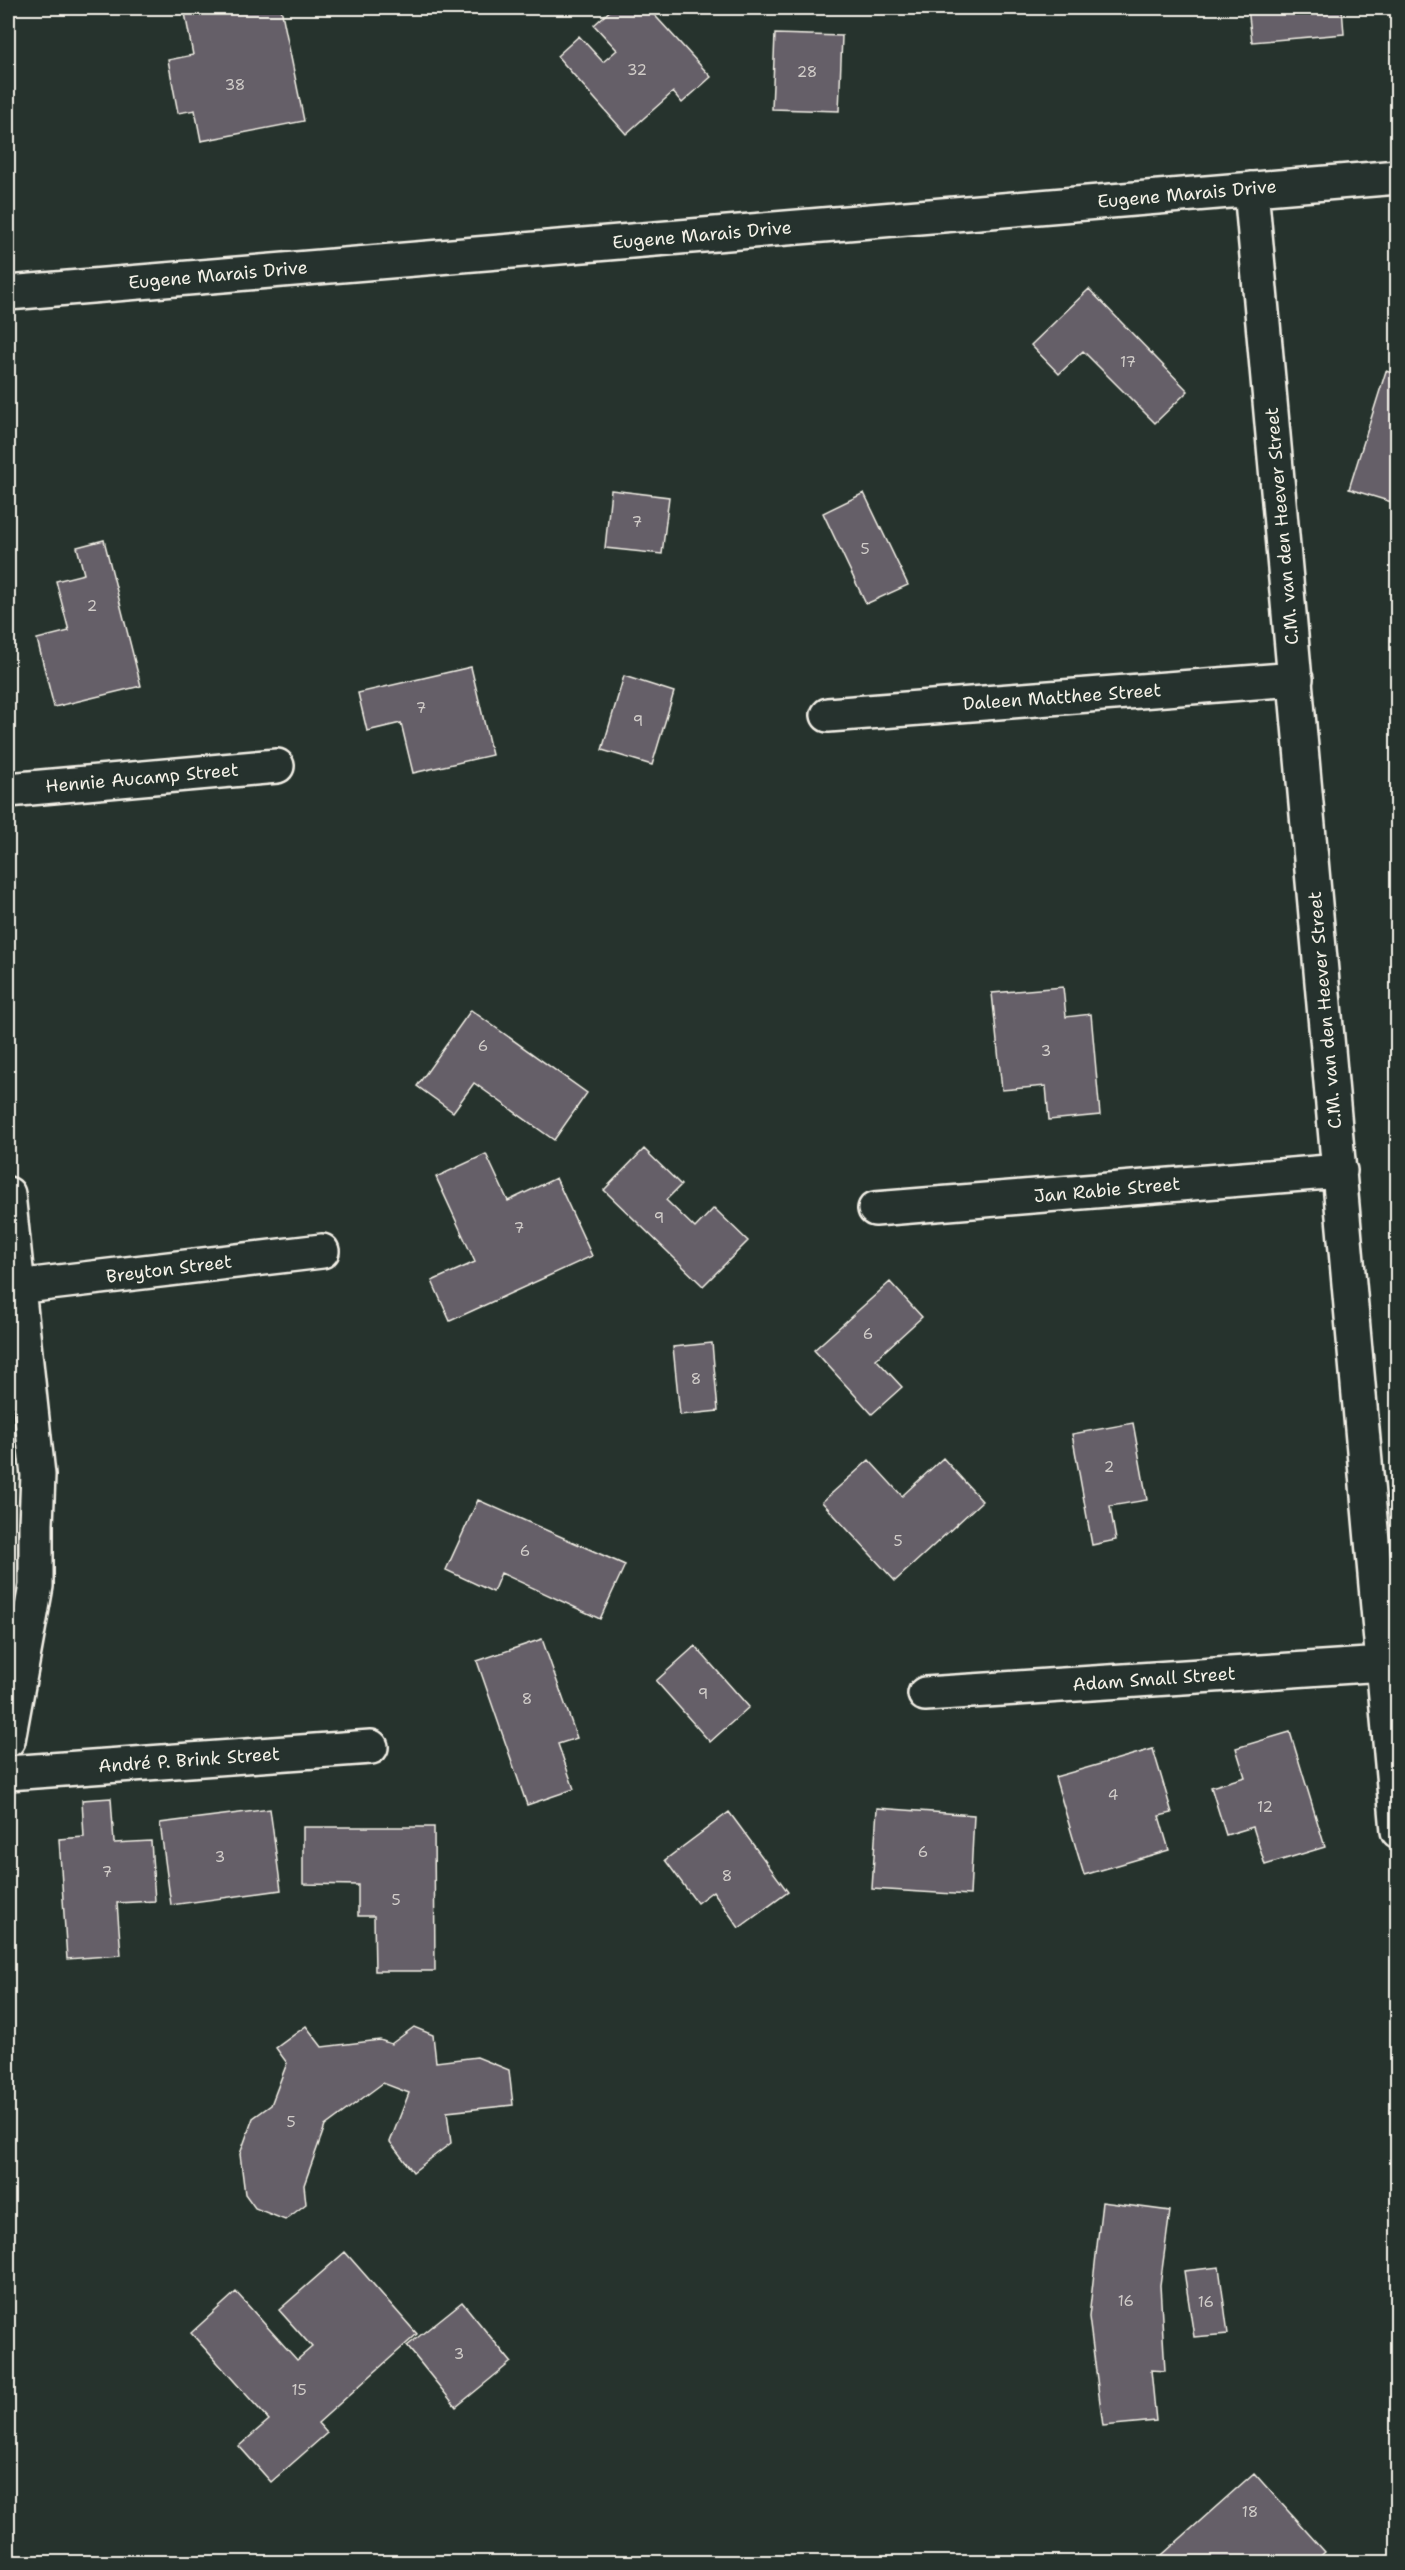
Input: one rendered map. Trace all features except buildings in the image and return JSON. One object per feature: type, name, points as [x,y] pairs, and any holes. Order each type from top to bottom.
[{"type":"street","name":"Eugene Marais Drive","points":[[8,293],[1398,177]]},
{"type":"street","name":"C.M. van den Heever Street","points":[[1251,189],[1398,1831]]},
{"type":"street","name":"Daleen Matthee Street","points":[[828,715],[1296,680]]},
{"type":"street","name":"Hennie Aucamp Street","points":[[8,790],[277,766]]},
{"type":"street","name":"Jan Rabie Street","points":[[875,1209],[1340,1172]]},
{"type":"street","points":[[8,1194],[9,1237],[38,1475],[36,1586],[8,1740]]},
{"type":"street","name":"Breyton Street","points":[[16,1287],[322,1251]]},
{"type":"street","name":"Adam Small Street","points":[[925,1694],[1383,1664]]},
{"type":"street","name":"André P. Brink Street","points":[[8,1773],[371,1747]]}]
